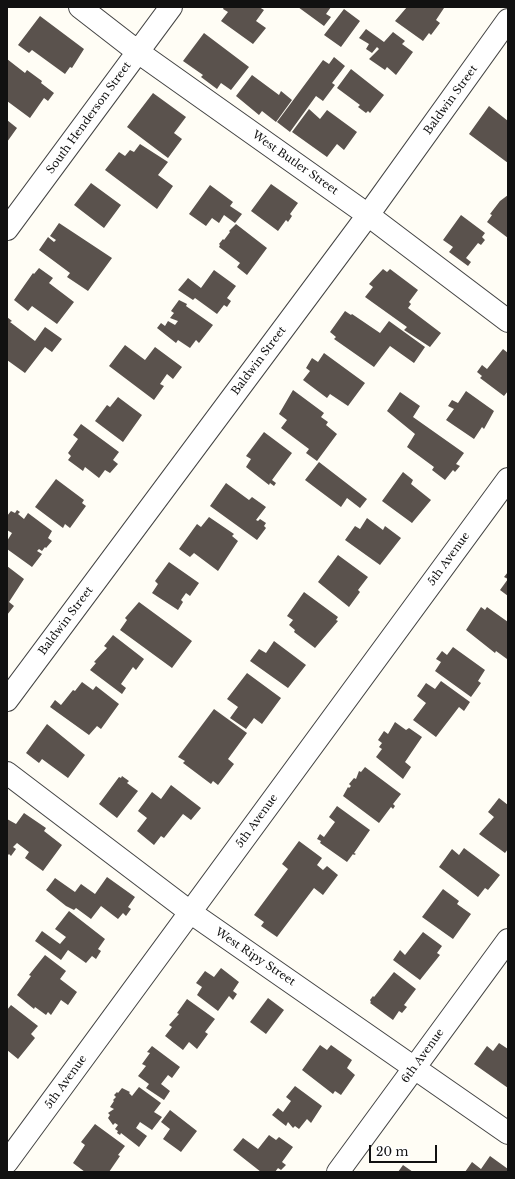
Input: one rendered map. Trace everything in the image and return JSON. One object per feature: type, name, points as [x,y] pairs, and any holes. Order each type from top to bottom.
[{"type":"street","name":"West Butler Street","points":[[80,7],[138,52],[368,215],[508,321]]},
{"type":"street","name":"South Henderson Street","points":[[7,229],[170,7]]},
{"type":"street","name":"Baldwin Street","points":[[7,700],[368,215],[508,20]]},
{"type":"street","name":"5th Avenue","points":[[7,1162],[508,479]]},
{"type":"street","name":"West Ripy Street","points":[[7,773],[190,912],[508,1133]]},
{"type":"street","name":"6th Avenue","points":[[338,1172],[508,940]]},
{"type":"building","points":[[224,7],[259,7],[264,10],[256,21],[266,28],[253,44],[221,21],[228,12],[223,9]]},
{"type":"building","points":[[298,7],[331,7],[326,14],[331,17],[324,26]]},
{"type":"building","points":[[407,7],[444,8],[436,20],[440,23],[431,35],[429,33],[423,41],[395,21]]},
{"type":"building","points":[[344,9],[360,21],[341,47],[324,35]]},
{"type":"building","points":[[40,16],[84,49],[72,68],[70,67],[65,74],[32,50],[29,53],[18,45]]},
{"type":"building","points":[[366,29],[384,42],[393,32],[405,41],[402,44],[413,52],[396,75],[387,67],[385,70],[369,59],[379,49],[377,47],[372,53],[366,49],[369,44],[359,38]]},
{"type":"building","points":[[204,33],[249,67],[231,90],[221,83],[217,89],[201,77],[203,75],[183,61]]},
{"type":"building","points":[[334,57],[345,66],[332,83],[335,85],[323,101],[316,96],[290,132],[277,122],[323,60],[329,64]]},
{"type":"building","points":[[7,59],[25,73],[27,70],[42,81],[41,83],[54,93],[48,101],[44,98],[30,118],[7,101]]},
{"type":"building","points":[[351,69],[384,95],[370,113],[368,111],[366,113],[358,107],[360,105],[337,88]]},
{"type":"building","points":[[252,75],[279,95],[281,91],[292,100],[276,122],[262,111],[259,115],[236,96]]},
{"type":"building","points":[[153,93],[186,117],[174,133],[182,139],[168,158],[127,127]]},
{"type":"building","points":[[489,106],[508,121],[508,163],[469,134]]},
{"type":"building","points":[[309,109],[320,119],[327,110],[357,132],[344,150],[337,144],[327,157],[292,132]]},
{"type":"building","points":[[7,120],[17,128],[7,142]]},
{"type":"building","points":[[140,144],[168,162],[158,175],[173,186],[157,209],[105,170],[119,152],[125,156],[130,150],[134,152]]},
{"type":"building","points":[[91,183],[121,205],[104,228],[74,205]]},
{"type":"building","points":[[271,184],[298,203],[290,214],[292,216],[288,222],[286,220],[278,231],[251,211]]},
{"type":"building","points":[[210,185],[233,202],[230,206],[242,214],[235,223],[224,215],[219,223],[212,218],[206,226],[189,214]]},
{"type":"building","points":[[508,195],[508,238],[487,222],[492,215],[490,214],[500,201]]},
{"type":"building","points":[[461,215],[485,233],[482,237],[485,240],[481,245],[478,243],[466,258],[471,262],[468,266],[449,252],[453,247],[443,240]]},
{"type":"building","points":[[59,223],[112,258],[88,291],[67,277],[70,273],[39,250],[48,237],[54,242],[56,240],[50,236]]},
{"type":"building","points":[[236,224],[267,248],[247,275],[237,267],[240,263],[219,247],[219,244],[223,239],[224,240],[230,232],[229,231]]},
{"type":"building","points":[[39,268],[53,278],[49,283],[74,302],[57,324],[32,306],[28,311],[14,300],[33,273],[34,274]]},
{"type":"building","points":[[383,269],[387,272],[390,269],[418,290],[409,302],[411,304],[408,308],[441,333],[430,347],[404,330],[407,327],[365,297],[373,287],[369,284]]},
{"type":"building","points":[[214,270],[236,286],[227,298],[231,301],[227,307],[224,305],[217,314],[195,298],[193,300],[178,290],[188,278],[201,288]]},
{"type":"building","points":[[179,300],[187,304],[186,306],[213,325],[199,343],[196,340],[190,348],[178,340],[176,343],[157,328],[161,323],[165,326],[168,321],[175,325],[178,321],[170,318],[174,313],[171,311]]},
{"type":"building","points":[[345,311],[380,333],[389,321],[425,347],[414,363],[390,346],[374,367],[334,339],[336,337],[330,332]]},
{"type":"building","points":[[7,317],[12,321],[10,322],[35,341],[45,327],[62,339],[52,352],[45,347],[25,373],[7,360]]},
{"type":"building","points":[[125,345],[145,360],[155,347],[182,367],[173,379],[167,374],[160,384],[164,386],[154,400],[109,366]]},
{"type":"building","points":[[503,349],[508,353],[508,391],[504,396],[480,378],[482,376],[477,372],[482,365],[487,369]]},
{"type":"building","points":[[324,353],[365,383],[348,406],[330,394],[327,398],[303,380],[310,371],[306,368],[312,358],[318,362]]},
{"type":"building","points":[[293,390],[324,413],[321,417],[328,422],[326,425],[337,434],[317,461],[306,453],[309,449],[281,428],[287,420],[279,414]]},
{"type":"building","points":[[466,391],[494,411],[484,429],[482,427],[474,439],[446,420],[454,409],[448,406],[452,400],[458,403]]},
{"type":"building","points":[[400,392],[420,406],[413,417],[464,453],[456,464],[460,466],[455,472],[453,470],[445,480],[432,470],[434,467],[407,447],[415,434],[387,411]]},
{"type":"building","points":[[118,397],[142,415],[123,442],[95,421],[107,405],[110,407]]},
{"type":"building","points":[[81,424],[119,452],[113,460],[118,464],[110,473],[105,470],[99,478],[85,467],[83,471],[68,460],[71,456],[68,453],[78,439],[73,435]]},
{"type":"building","points":[[264,432],[292,453],[272,480],[276,483],[274,486],[270,483],[269,485],[246,467],[251,459],[246,456]]},
{"type":"building","points":[[319,462],[367,499],[360,508],[347,498],[341,507],[305,480]]},
{"type":"building","points":[[403,472],[413,480],[411,484],[431,500],[412,523],[382,501]]},
{"type":"building","points":[[56,479],[84,500],[82,503],[86,506],[70,528],[65,524],[63,528],[35,507]]},
{"type":"building","points":[[226,483],[249,500],[252,497],[266,507],[256,520],[258,521],[260,519],[266,523],[264,526],[266,528],[257,540],[210,506]]},
{"type":"building","points":[[17,510],[20,512],[18,514],[24,519],[28,513],[52,531],[48,538],[52,541],[42,551],[39,549],[37,551],[42,554],[32,567],[7,549],[7,541],[12,533],[7,530],[7,516],[11,511],[15,513]]},
{"type":"building","points":[[209,517],[234,534],[232,536],[238,541],[218,571],[194,553],[190,557],[179,549],[197,524],[201,527]]},
{"type":"building","points":[[367,518],[383,530],[385,526],[401,538],[380,565],[345,540],[355,526],[360,529]]},
{"type":"building","points":[[338,555],[368,577],[358,590],[360,592],[349,607],[318,582]]},
{"type":"building","points":[[169,562],[199,583],[190,596],[186,593],[181,600],[183,602],[178,610],[152,593],[158,584],[155,581]]},
{"type":"building","points":[[7,566],[24,579],[9,602],[14,606],[7,615]]},
{"type":"building","points":[[508,572],[508,579],[504,577]]},
{"type":"building","points":[[508,579],[508,596],[500,590]]},
{"type":"building","points":[[304,592],[338,617],[336,620],[338,621],[315,648],[294,632],[295,630],[289,625],[293,620],[287,616]]},
{"type":"building","points":[[139,602],[192,641],[172,668],[120,630],[127,620],[125,618]]},
{"type":"building","points":[[481,607],[485,610],[487,607],[508,622],[507,659],[496,651],[495,653],[466,630]]},
{"type":"building","points":[[113,635],[144,659],[136,670],[133,667],[121,684],[126,688],[122,694],[90,670],[96,663],[94,662],[107,648],[104,646]]},
{"type":"building","points":[[274,641],[306,665],[288,688],[250,661],[259,649],[266,653]]},
{"type":"building","points":[[453,647],[485,670],[478,681],[481,683],[471,697],[435,671],[441,662],[436,659],[442,651],[447,655]]},
{"type":"building","points":[[247,673],[281,698],[262,724],[254,718],[246,729],[230,718],[238,707],[227,699]]},
{"type":"building","points":[[441,681],[470,702],[464,711],[459,707],[436,737],[413,720],[426,703],[417,696],[426,683],[435,689]]},
{"type":"building","points":[[82,682],[93,690],[96,686],[119,704],[101,729],[97,726],[89,735],[50,707],[55,700],[61,705],[73,690],[75,691]]},
{"type":"building","points":[[214,709],[247,733],[228,759],[234,764],[218,785],[213,781],[211,784],[183,763],[185,761],[178,757]]},
{"type":"building","points":[[395,722],[406,730],[409,728],[422,737],[405,762],[411,767],[403,779],[376,757],[382,749],[379,747],[382,743],[378,740],[384,731],[388,734]]},
{"type":"building","points":[[47,724],[85,755],[68,778],[42,759],[39,763],[26,753]]},
{"type":"building","points":[[365,767],[401,794],[393,804],[395,806],[393,809],[391,807],[379,823],[343,796],[348,787],[349,788],[351,786],[349,784],[354,778],[356,779],[359,771],[361,772]]},
{"type":"building","points":[[122,776],[129,781],[127,783],[138,791],[117,818],[99,804],[119,777],[121,778]]},
{"type":"building","points":[[171,785],[201,808],[191,820],[183,814],[164,838],[161,836],[154,845],[137,831],[147,818],[138,811],[152,792],[161,799]]},
{"type":"building","points":[[499,798],[508,805],[508,849],[505,853],[479,834],[494,817],[488,812]]},
{"type":"building","points":[[337,806],[370,830],[354,853],[356,854],[353,854],[347,862],[320,843],[321,841],[317,839],[320,834],[324,837],[335,822],[329,817]]},
{"type":"building","points":[[24,813],[46,828],[44,831],[62,845],[43,871],[25,858],[29,852],[17,843],[13,847],[16,849],[11,856],[9,854],[7,856],[7,819],[16,824]]},
{"type":"building","points":[[299,841],[322,858],[317,865],[323,870],[327,866],[338,875],[323,895],[314,888],[277,937],[261,926],[264,922],[254,915],[288,869],[282,864]]},
{"type":"building","points":[[464,848],[500,875],[488,890],[485,888],[478,897],[439,867],[452,849],[459,855]]},
{"type":"building","points":[[107,877],[135,897],[128,907],[131,909],[126,916],[123,913],[118,919],[101,906],[91,919],[76,908],[74,910],[66,906],[46,890],[55,878],[75,892],[81,884],[95,894]]},
{"type":"building","points":[[443,889],[459,901],[457,904],[471,914],[453,939],[422,917]]},
{"type":"building","points":[[69,911],[105,939],[98,949],[101,951],[96,959],[92,956],[86,963],[68,950],[61,960],[35,941],[42,931],[60,944],[66,937],[55,929]]},
{"type":"building","points":[[423,932],[442,946],[437,953],[440,955],[420,980],[393,960],[400,950],[405,955]]},
{"type":"building","points":[[45,955],[66,971],[60,979],[77,992],[68,1005],[61,1000],[51,1015],[48,1012],[46,1015],[35,1007],[34,1009],[17,995],[31,976],[29,975]]},
{"type":"building","points":[[221,968],[239,982],[233,991],[237,994],[233,1000],[229,996],[218,1011],[197,995],[202,987],[196,983],[205,971],[214,977]]},
{"type":"building","points":[[394,972],[416,989],[404,1005],[407,1007],[402,1013],[399,1011],[393,1020],[370,1003],[370,1000]]},
{"type":"building","points":[[268,998],[284,1010],[266,1034],[250,1022]]},
{"type":"building","points":[[187,999],[215,1019],[205,1032],[208,1034],[197,1049],[189,1042],[183,1050],[165,1036],[172,1027],[169,1025],[179,1014],[177,1013]]},
{"type":"building","points":[[11,1005],[38,1026],[31,1034],[35,1038],[18,1059],[7,1050],[7,1010]]},
{"type":"building","points":[[499,1043],[508,1049],[508,1088],[474,1064],[487,1046],[493,1051]]},
{"type":"building","points":[[320,1045],[327,1050],[331,1045],[352,1060],[347,1068],[355,1075],[341,1095],[335,1091],[333,1094],[302,1070]]},
{"type":"building","points":[[152,1046],[180,1067],[172,1078],[168,1075],[161,1084],[170,1091],[164,1100],[146,1088],[149,1084],[138,1076],[146,1066],[142,1064],[150,1053],[147,1052]]},
{"type":"building","points":[[295,1086],[322,1106],[311,1123],[307,1119],[299,1129],[295,1126],[293,1128],[288,1122],[286,1126],[272,1115],[278,1108],[283,1112],[291,1101],[286,1097]]},
{"type":"building","points":[[139,1087],[161,1103],[154,1112],[162,1117],[152,1130],[140,1122],[136,1128],[147,1136],[139,1147],[121,1133],[120,1135],[117,1133],[118,1131],[115,1129],[118,1125],[115,1123],[113,1125],[108,1118],[110,1115],[108,1113],[114,1109],[110,1107],[116,1097],[114,1095],[117,1092],[118,1093],[122,1088],[130,1092],[129,1093],[132,1096]]},
{"type":"building","points":[[170,1110],[197,1131],[181,1152],[163,1139],[170,1129],[161,1122]]},
{"type":"building","points":[[95,1124],[125,1146],[118,1155],[120,1156],[109,1172],[85,1172],[73,1163],[85,1145],[81,1142]]},
{"type":"building","points":[[269,1135],[276,1140],[279,1137],[293,1147],[282,1162],[286,1165],[281,1170],[278,1168],[275,1172],[261,1172],[233,1150],[243,1138],[258,1149]]},
{"type":"building","points":[[490,1156],[508,1169],[508,1172],[465,1172],[472,1162],[481,1169]]},
{"type":"building","points":[[403,1165],[413,1172],[398,1172]]}]
